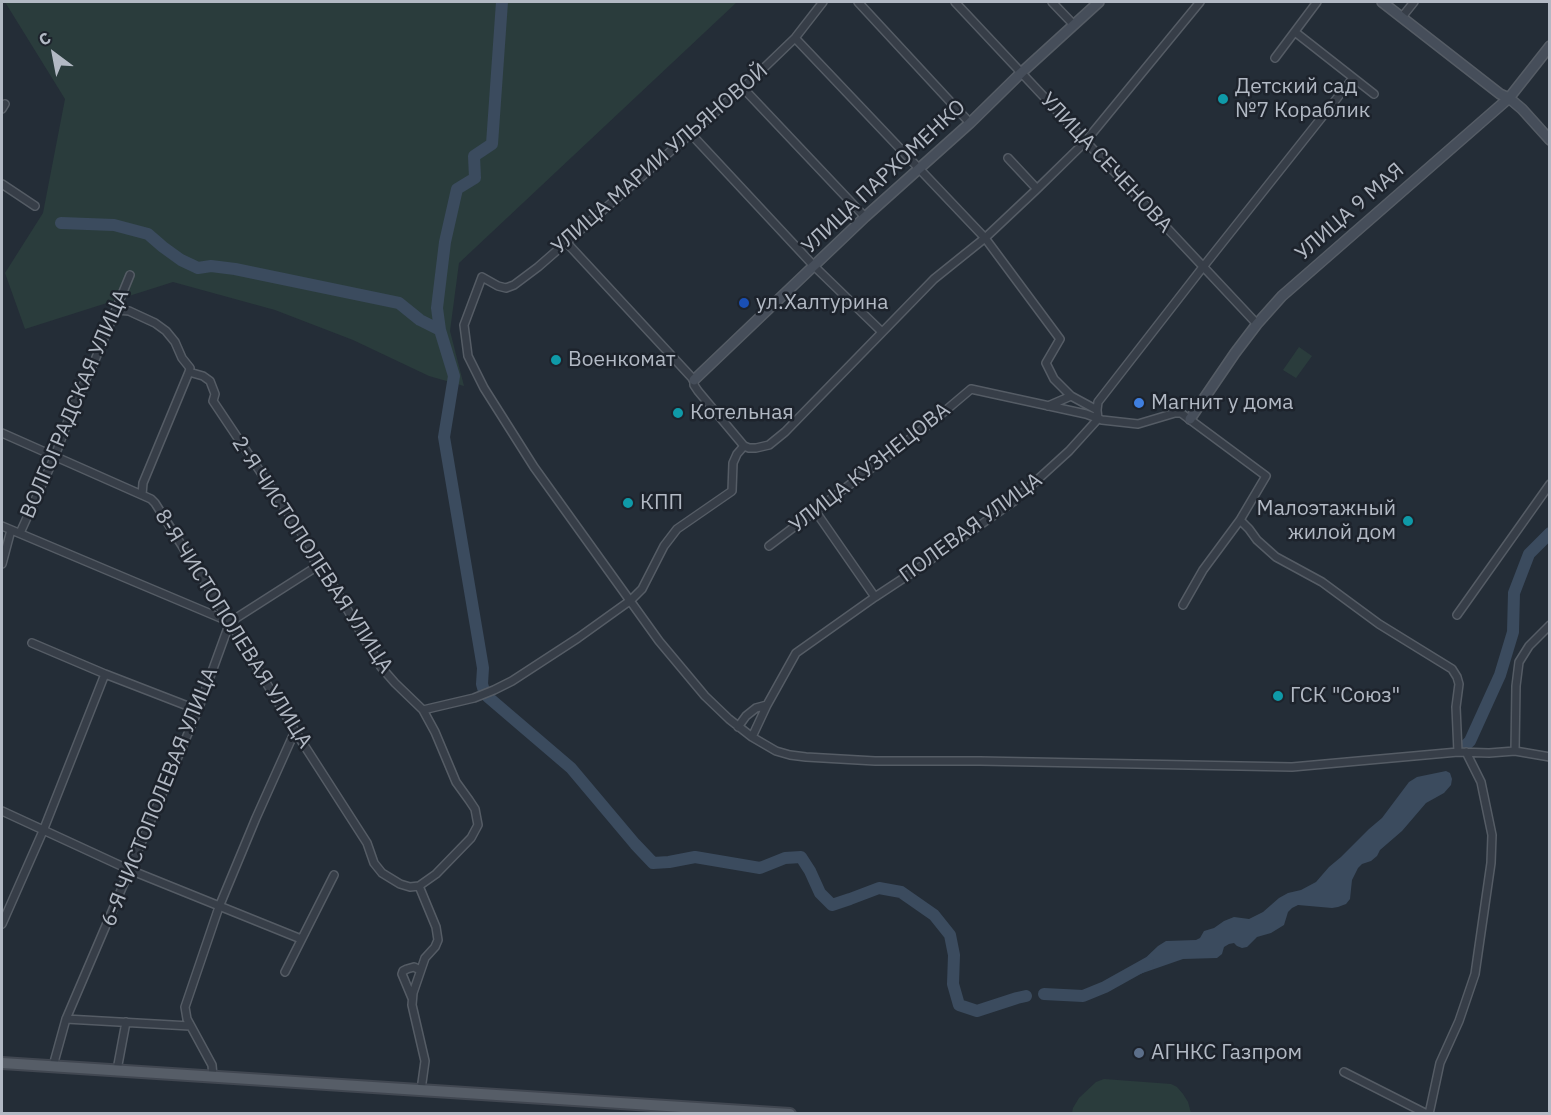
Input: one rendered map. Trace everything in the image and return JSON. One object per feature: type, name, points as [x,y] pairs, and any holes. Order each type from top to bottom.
[{"type":"main road","points":[[2,1063],[790,1113]]},
{"type":"street","name":"УЛИЦА МАРИИ УЛЬЯНОВОЙ","points":[[631,600],[534,467],[484,388],[468,356],[464,326],[482,277],[506,288],[538,267],[743,88],[795,38],[824,2]]},
{"type":"street","points":[[858,2],[970,123]]},
{"type":"street","name":"УЛИЦА СЕЧЕНОВА","points":[[955,2],[1257,324]]},
{"type":"street","points":[[1052,2],[1074,25]]},
{"type":"street","name":"УЛИЦА ПАРХОМЕНКО","points":[[694,380],[865,217],[920,169],[1099,2]]},
{"type":"street","points":[[566,243],[694,380],[698,391],[744,446],[756,448],[769,445],[777,440],[934,279],[985,238],[1085,142],[1200,2]]},
{"type":"street","points":[[1275,58],[1317,2]]},
{"type":"street","points":[[1382,2],[1500,94],[1509,98],[1550,140]]},
{"type":"street","points":[[1402,17],[1414,2]]},
{"type":"street","points":[[1295,32],[1374,94]]},
{"type":"street","points":[[795,38],[985,238],[1060,339],[1046,363],[1054,379],[1071,396],[1097,410]]},
{"type":"street","name":"УЛИЦА 9 МАЯ","points":[[1190,419],[1235,352],[1282,296],[1509,98],[1550,46]]},
{"type":"street","points":[[1098,419],[1098,402],[1353,78]]},
{"type":"street","points":[[743,88],[865,217]]},
{"type":"street","points":[[691,134],[814,266],[882,332]]},
{"type":"street","points":[[1008,158],[1037,189]]},
{"type":"street","points":[[2,184],[35,206]]},
{"type":"street","name":"ВОЛГОГРАДСКАЯ УЛИЦА","points":[[20,533],[55,456],[73,407],[130,275]]},
{"type":"street","points":[[116,310],[129,311],[155,323],[166,331],[190,368],[189,372]]},
{"type":"street","name":"8-Я ЧИСТОПОЛЕВАЯ УЛИЦА","points":[[189,372],[144,483],[142,495],[156,503],[295,731],[367,843],[374,863],[382,873],[400,884],[410,887],[419,886]]},
{"type":"street","name":"2-Я ЧИСТОПОЛЕВАЯ УЛИЦА","points":[[189,372],[203,376],[210,381],[215,394],[213,401],[310,546],[316,567],[333,585],[381,667],[423,710],[456,782],[475,809],[478,825],[471,838],[436,874],[419,886]]},
{"type":"street","name":"УЛИЦА КУЗНЕЦОВА","points":[[769,546],[932,422],[971,389],[1048,406]]},
{"type":"street","points":[[1048,406],[1071,396]]},
{"type":"street","points":[[1048,406],[1086,414],[1098,419],[1138,424],[1182,412],[1266,476],[1240,520],[1203,570],[1182,605]]},
{"type":"street","name":"ПОЛЕВАЯ УЛИЦА","points":[[752,737],[796,653],[1013,502],[1070,451],[1098,419]]},
{"type":"street","points":[[2,433],[142,495]]},
{"type":"street","points":[[423,710],[474,698],[512,681],[631,600],[642,589],[664,546],[677,529],[732,491],[733,463],[744,446]]},
{"type":"street","points":[[1456,615],[1550,484]]},
{"type":"street","points":[[816,512],[874,597]]},
{"type":"street","points":[[1240,520],[1276,557],[1322,582],[1379,624],[1452,669],[1459,684],[1456,707],[1458,752]]},
{"type":"street","points":[[2,526],[230,622],[316,567]]},
{"type":"street","points":[[2,564],[11,530]]},
{"type":"street","points":[[631,600],[659,641],[705,696],[752,737],[776,751],[790,755],[875,761],[1292,767],[1458,752],[1515,751],[1550,757]]},
{"type":"street","name":"6-Я ЧИСТОПОЛЕВАЯ УЛИЦА","points":[[53,1066],[66,1019],[198,710],[230,622]]},
{"type":"street","points":[[1515,751],[1516,687],[1519,662],[1529,646],[1550,625]]},
{"type":"street","points":[[32,643],[198,710]]},
{"type":"street","points":[[2,924],[5,906],[44,831],[105,674]]},
{"type":"street","points":[[738,727],[756,708],[767,705]]},
{"type":"street","points":[[213,1076],[210,1060],[190,1026],[185,1007],[219,907],[295,731]]},
{"type":"street","points":[[1344,1072],[1428,1113],[1440,1063],[1459,1021],[1474,974],[1491,862],[1492,835],[1481,782],[1466,752]]},
{"type":"street","points":[[2,811],[130,870],[301,939]]},
{"type":"street","points":[[285,972],[334,875]]},
{"type":"street","points":[[419,886],[436,927],[438,940],[420,970],[412,999],[425,1061],[421,1090]]},
{"type":"street","points":[[412,999],[402,974],[406,969],[414,967],[420,970]]},
{"type":"street","points":[[66,1019],[190,1026]]},
{"type":"street","points":[[117,1070],[126,1022]]},
{"type":"shaded area","points":[[5,2],[737,2],[459,263],[450,331],[464,386],[429,376],[353,340],[275,310],[173,282],[25,329],[5,273],[43,213],[65,99]]},
{"type":"shaded area","points":[[1299,347],[1312,356],[1296,378],[1283,370]]},
{"type":"shaded area","points":[[1104,1079],[1171,1084],[1183,1094],[1191,1113],[1072,1113],[1079,1098],[1096,1082]]},
{"type":"water","points":[[1446,771],[1450,773],[1451,785],[1444,793],[1426,803],[1402,831],[1380,850],[1377,856],[1358,868],[1352,880],[1350,899],[1346,904],[1332,908],[1298,905],[1288,912],[1284,925],[1271,933],[1257,937],[1247,947],[1242,948],[1234,943],[1229,944],[1224,947],[1222,954],[1217,958],[1183,959],[1137,975],[1134,972],[1138,965],[1166,941],[1196,940],[1204,931],[1224,921],[1234,917],[1249,919],[1263,912],[1288,893],[1301,890],[1316,882],[1382,818],[1409,782],[1417,777]]},
{"type":"waterway","points":[[484,691],[483,668],[444,437],[454,376],[440,330],[437,308],[445,242],[457,189],[475,178],[474,156],[492,144],[502,2]]},
{"type":"waterway","points":[[61,223],[114,225],[148,234],[181,260],[198,268],[211,266],[235,269],[399,303],[420,320],[440,330]]},
{"type":"waterway","points":[[1466,745],[1470,741],[1500,675],[1513,632],[1514,593],[1529,554],[1550,533]]},
{"type":"waterway","points":[[488,697],[571,768],[653,863],[695,857],[760,868],[785,858],[801,857],[820,893],[832,905],[879,888],[901,892],[934,915],[950,935],[954,955],[953,984],[959,1005],[977,1011],[1026,996]]},
{"type":"waterway","points":[[1044,994],[1083,996],[1105,987],[1148,963]]},
{"type":"place","name":"Детский сад №7 Кораблик","points":[[1223,99]]},
{"type":"place","name":"ул.Халтурина","points":[[744,303]]},
{"type":"place","name":"Военкомат","points":[[556,360]]},
{"type":"place","name":"Магнит у дома","points":[[1139,403]]},
{"type":"place","name":"Котельная","points":[[678,413]]},
{"type":"place","name":"КПП","points":[[628,503]]},
{"type":"place","name":"Малоэтажный жилой дом","points":[[1408,521]]},
{"type":"place","name":"ГСК \"Союз\"","points":[[1278,696]]},
{"type":"place","name":"АГНКС Газпром","points":[[1139,1053]]}]
